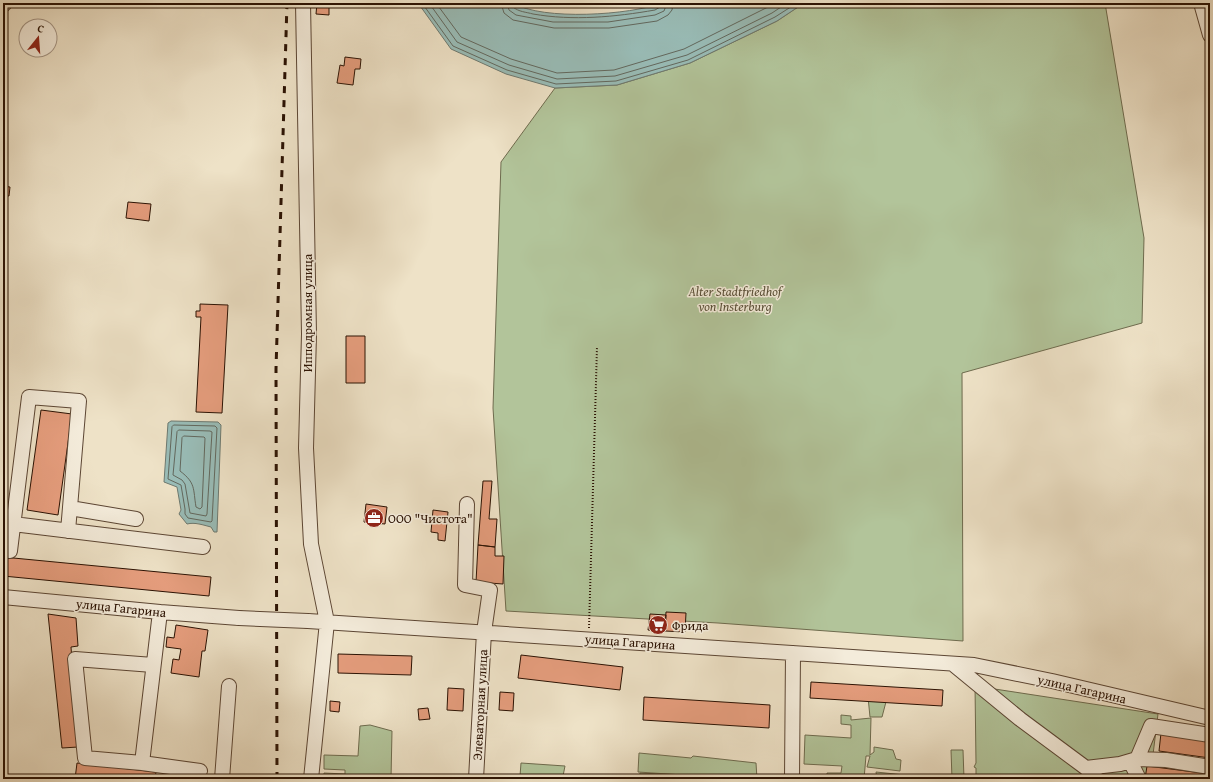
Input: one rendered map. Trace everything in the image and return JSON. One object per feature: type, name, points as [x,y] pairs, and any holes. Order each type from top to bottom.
[{"type":"street","name":"Ипподромная улица","points":[[303,3],[308,334],[306,448],[311,544],[327,622],[311,779]]},
{"type":"street","points":[[1201,3],[1210,35]]},
{"type":"street","points":[[3,550],[10,551],[29,397],[79,401],[68,530]]},
{"type":"street","name":"Элеваторная улица","points":[[467,504],[465,584],[490,590],[484,632],[476,779]]},
{"type":"street","points":[[70,508],[136,518]]},
{"type":"street","points":[[13,524],[203,547]]},
{"type":"street","name":"улица Гагарина","points":[[3,596],[160,612],[239,618],[484,632],[974,666],[1052,681],[1210,718]]},
{"type":"street","points":[[142,763],[160,612]]},
{"type":"street","points":[[792,779],[793,653]]},
{"type":"street","points":[[153,665],[75,659],[85,758],[142,763],[200,771]]},
{"type":"street","points":[[953,664],[1020,719],[1086,768],[1097,779]]},
{"type":"street","points":[[222,779],[230,686]]},
{"type":"street","points":[[1139,779],[1134,760],[1151,726],[1210,735]]},
{"type":"street","points":[[1086,768],[1120,764],[1134,760],[1166,760],[1210,767]]},
{"type":"path","points":[[589,640],[597,347]]},
{"type":"green space","name":"Alter Stadtfriedhof von Insterburg","points":[[804,3],[1105,3],[1144,238],[1142,323],[962,373],[963,641],[718,623],[506,611],[493,408],[501,162],[555,88],[617,85],[690,63],[777,21]]},
{"type":"green space","points":[[975,686],[1158,714],[1150,779],[976,779],[976,768],[974,767],[976,763]]},
{"type":"green space","points":[[868,697],[887,698],[882,717],[870,717]]},
{"type":"green space","points":[[841,715],[851,716],[851,720],[871,718],[870,755],[874,752],[874,747],[893,750],[896,759],[901,760],[900,771],[867,767],[870,756],[866,756],[864,779],[830,779],[830,775],[827,773],[841,773],[842,766],[804,764],[805,735],[851,738],[851,725],[841,724]]},
{"type":"green space","points":[[370,725],[392,731],[391,779],[324,779],[324,773],[345,774],[345,770],[324,769],[324,755],[358,756],[360,726]]},
{"type":"green space","points":[[951,750],[963,750],[964,779],[952,779]]},
{"type":"green space","points":[[639,753],[691,758],[693,756],[756,763],[757,779],[639,779],[640,773],[683,775],[638,772]]},
{"type":"green space","points":[[521,763],[565,766],[563,777],[520,776]]},
{"type":"green space","points":[[876,772],[914,776],[914,779],[877,779]]},
{"type":"water","points":[[418,3],[513,3],[527,9],[544,12],[587,14],[629,11],[662,3],[804,3],[777,21],[690,63],[617,85],[555,88],[506,74],[451,49]]},
{"type":"water","points":[[171,421],[218,422],[221,425],[217,532],[214,532],[211,527],[190,523],[187,524],[179,514],[181,510],[177,487],[164,482],[168,423]]},
{"type":"building","points":[[317,3],[329,3],[329,15],[316,14]]},
{"type":"building","points":[[345,57],[361,59],[360,69],[355,69],[353,85],[337,83],[340,65],[344,66]]},
{"type":"building","points":[[3,186],[10,187],[9,196],[3,195]]},
{"type":"building","points":[[128,202],[151,204],[149,221],[126,218]]},
{"type":"building","points":[[200,304],[228,305],[222,413],[196,412],[201,317],[196,317],[196,311],[200,311]]},
{"type":"building","points":[[346,336],[365,336],[365,383],[346,383]]},
{"type":"building","points":[[41,410],[72,414],[58,515],[27,510]]},
{"type":"building","points":[[483,481],[492,481],[489,519],[497,519],[495,547],[478,545]]},
{"type":"building","points":[[366,504],[387,507],[385,524],[364,522]]},
{"type":"building","points":[[433,510],[448,512],[445,541],[438,540],[438,533],[431,532]]},
{"type":"building","points":[[478,545],[495,547],[495,556],[504,556],[503,584],[476,582]]},
{"type":"building","points":[[3,557],[211,577],[209,596],[3,576]]},
{"type":"building","points":[[666,612],[686,613],[685,632],[665,631]]},
{"type":"building","points":[[48,614],[76,618],[78,646],[71,647],[78,747],[62,748]]},
{"type":"building","points":[[650,614],[666,615],[665,631],[648,630]]},
{"type":"building","points":[[176,625],[208,630],[205,651],[202,651],[199,677],[171,673],[173,659],[179,660],[181,649],[166,647],[167,637],[174,638]]},
{"type":"building","points":[[338,654],[412,656],[411,675],[338,673]]},
{"type":"building","points":[[521,655],[623,667],[620,690],[518,678]]},
{"type":"building","points":[[811,682],[943,690],[942,706],[810,698]]},
{"type":"building","points":[[448,688],[464,689],[463,711],[447,710]]},
{"type":"building","points":[[500,692],[514,693],[513,711],[499,710]]},
{"type":"building","points":[[644,697],[770,705],[769,728],[643,720]]},
{"type":"building","points":[[330,701],[340,702],[339,712],[330,711]]},
{"type":"building","points":[[428,708],[430,719],[419,720],[418,709]]},
{"type":"building","points":[[1161,733],[1210,740],[1210,758],[1159,751]]},
{"type":"building","points":[[77,763],[156,772],[155,779],[75,779]]},
{"type":"building","points":[[1147,766],[1210,774],[1210,779],[1145,779]]},
{"type":"railway","points":[[277,779],[276,369],[287,3]]},
{"type":"place","name":"ООО \"Чистота\"","points":[[374,518]]},
{"type":"place","name":"Фрида","points":[[658,625]]}]
